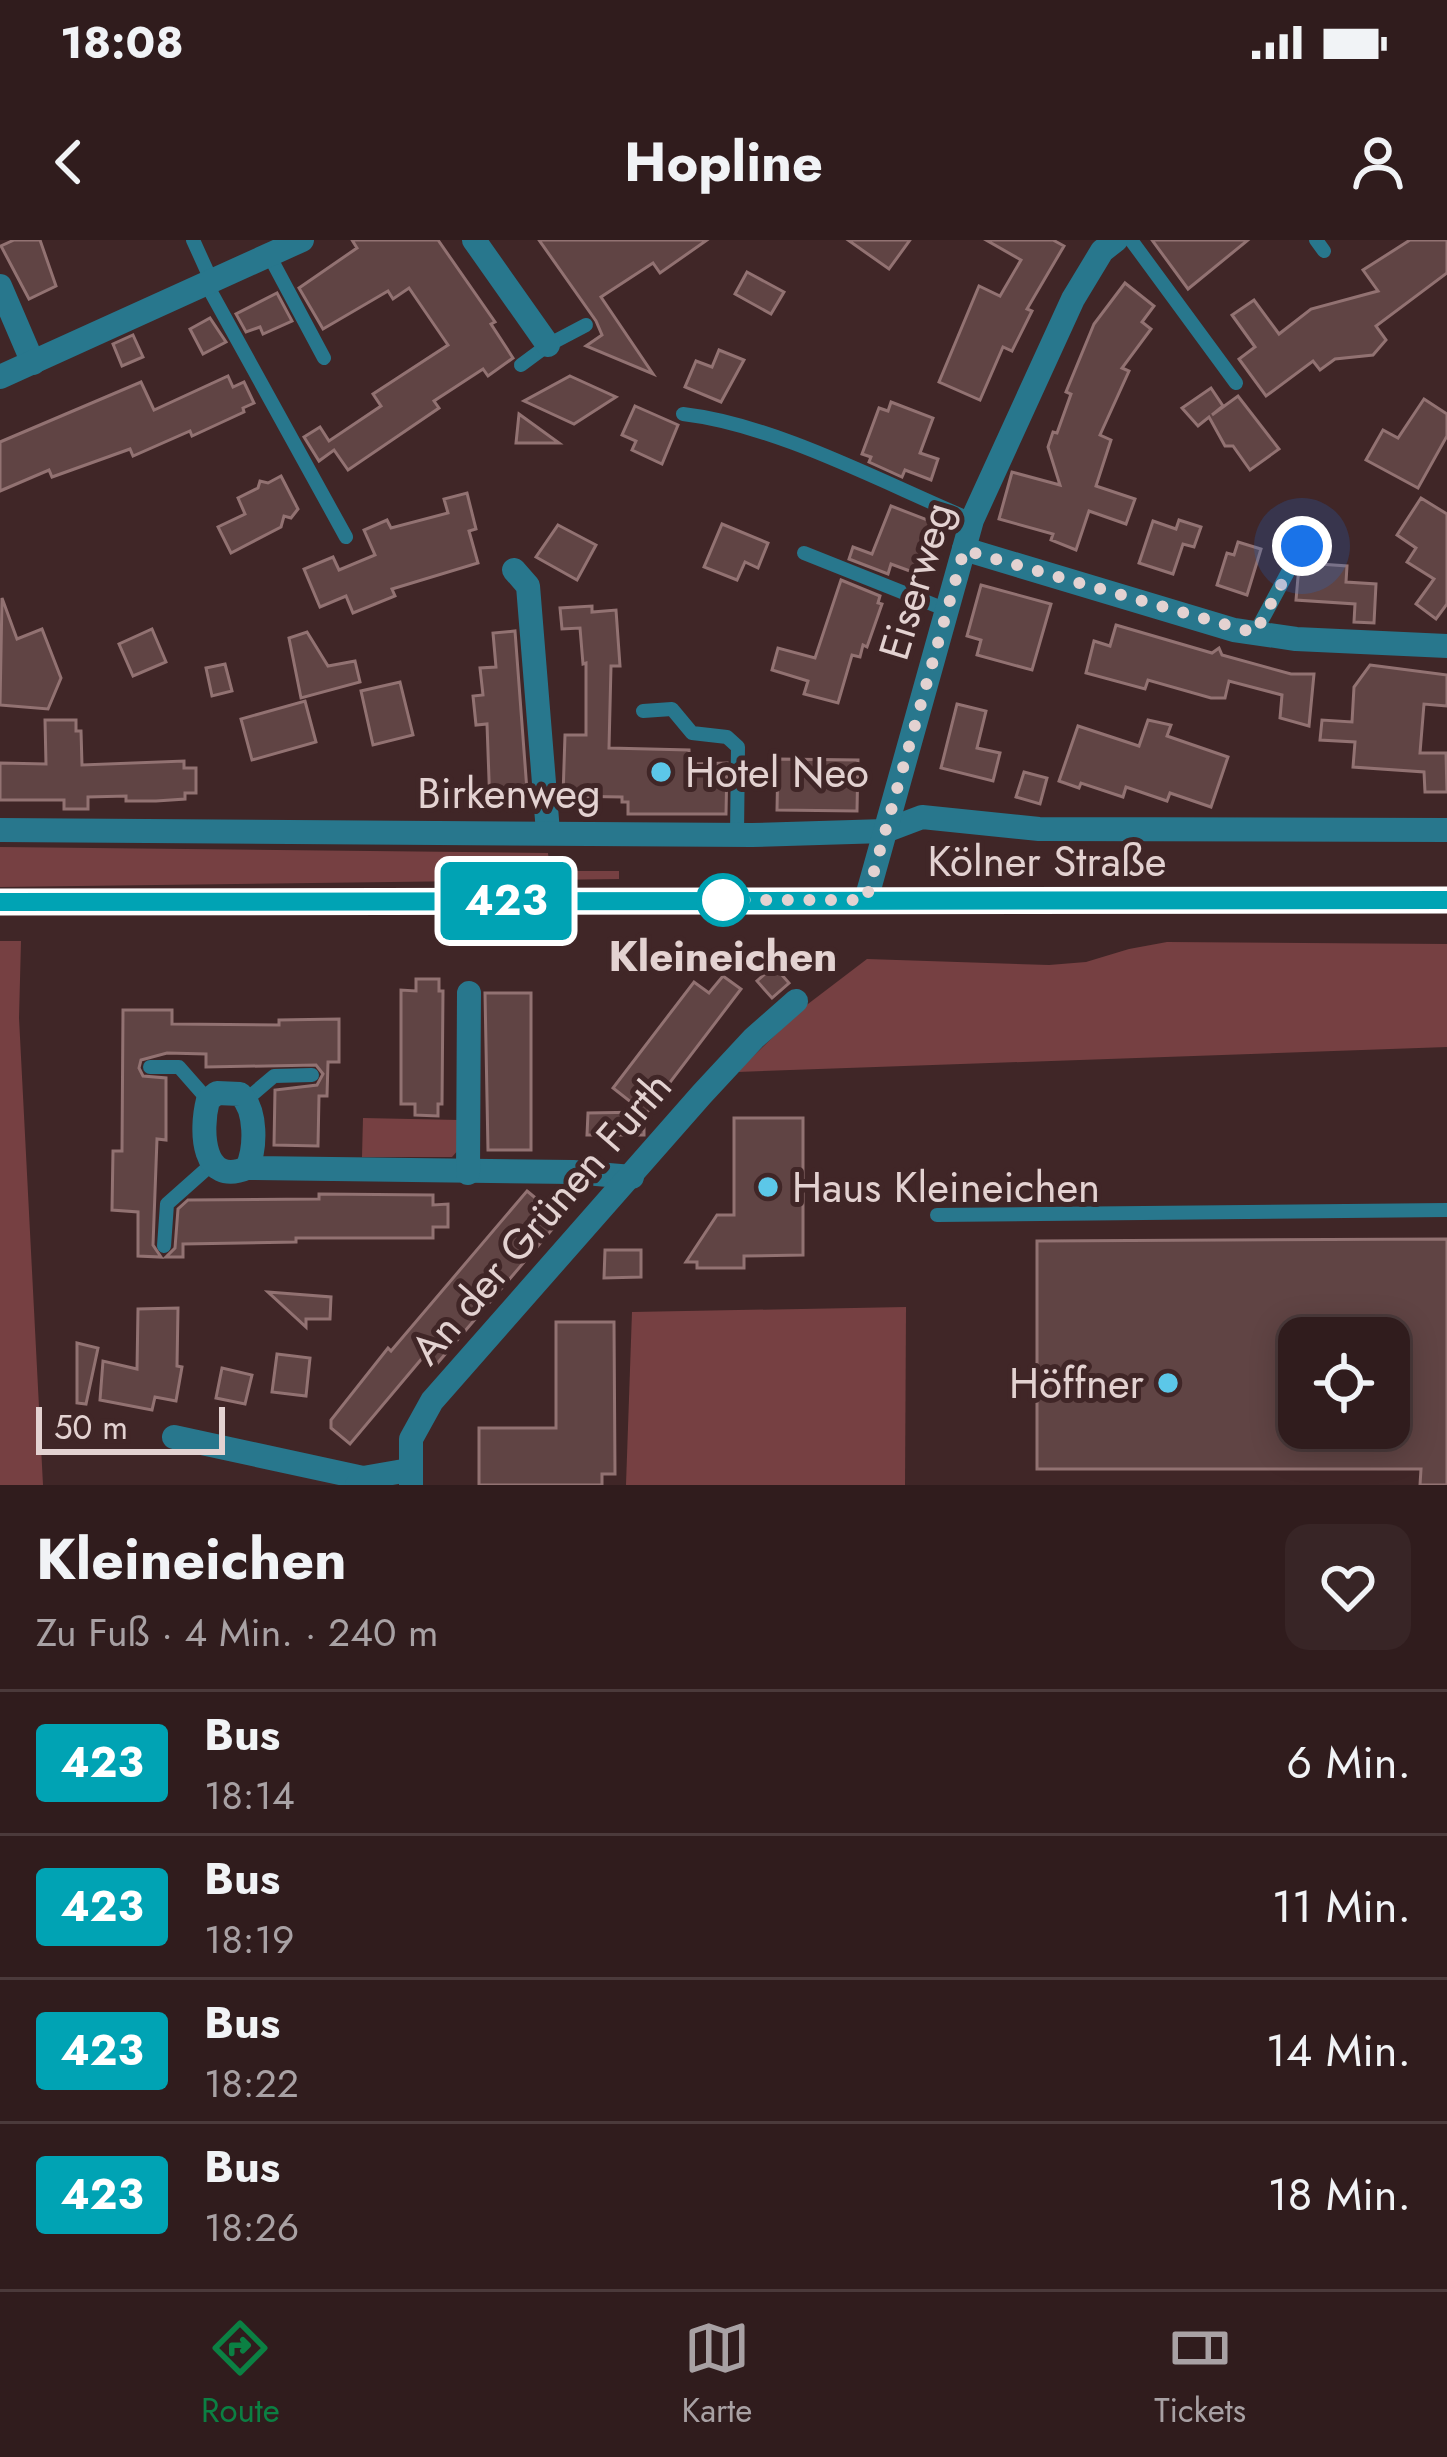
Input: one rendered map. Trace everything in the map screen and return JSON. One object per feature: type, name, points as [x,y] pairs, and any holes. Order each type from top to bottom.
[{"type":"main road","name":"Kölner Straße","points":[[0,902],[1447,900]]},
{"type":"street","points":[[0,377],[302,240]]},
{"type":"street","points":[[474,240],[548,345]]},
{"type":"street","name":"Eiserweg","points":[[866,900],[972,520],[1049,345],[1102,244]]},
{"type":"street","points":[[0,286],[32,363]]},
{"type":"street","points":[[964,550],[1255,633],[1447,646]]},
{"type":"street","points":[[514,570],[528,586],[548,832]]},
{"type":"street","name":"Birkenweg","points":[[0,830],[736,835],[885,831],[922,817],[1039,829],[1447,830]]},
{"type":"street","points":[[468,1173],[469,993]]},
{"type":"street","name":"An der Grünen Furth","points":[[174,1437],[360,1482],[410,1477],[411,1439],[432,1401],[754,1038],[796,1001]]},
{"type":"street","points":[[247,1168],[253,1152],[247,1100],[230,1091],[208,1100],[204,1136],[212,1164],[222,1172],[235,1174],[247,1168],[632,1177]]},
{"type":"lane","points":[[193,240],[210,284],[346,537]]},
{"type":"lane","points":[[1131,240],[1236,383]]},
{"type":"lane","points":[[270,257],[324,358]]},
{"type":"lane","points":[[521,365],[586,326]]},
{"type":"lane","points":[[683,413],[745,426],[972,520]]},
{"type":"lane","points":[[1255,633],[1302,546]]},
{"type":"lane","points":[[804,553],[946,610]]},
{"type":"lane","points":[[643,711],[672,710],[692,733],[727,737],[737,746],[736,835]]},
{"type":"lane","points":[[151,1067],[179,1067],[208,1100]]},
{"type":"lane","points":[[247,1100],[274,1076],[312,1075]]},
{"type":"lane","points":[[164,1246],[166,1204],[212,1164]]},
{"type":"lane","points":[[937,1215],[1447,1210]]},
{"type":"shaded area","points":[[0,847],[548,853],[550,871],[619,871],[619,879],[0,887]]},
{"type":"shaded area","points":[[0,941],[21,941],[19,1018],[43,1485],[0,1485]]},
{"type":"shaded area","points":[[1167,942],[1447,944],[1447,1047],[737,1072],[804,1007],[867,959],[1049,965],[1086,962]]},
{"type":"shaded area","points":[[363,1118],[459,1120],[459,1149],[452,1157],[362,1157]]},
{"type":"shaded area","points":[[906,1307],[905,1485],[626,1485],[632,1312]]},
{"type":"building","points":[[14,240],[40,240],[56,286],[29,299],[1,246]]},
{"type":"building","points":[[352,240],[438,240],[495,322],[491,324],[513,358],[488,376],[483,369],[434,401],[439,408],[348,470],[334,450],[319,461],[304,437],[320,427],[329,441],[381,406],[373,394],[448,345],[409,288],[393,299],[388,291],[323,329],[299,288],[357,248]]},
{"type":"building","points":[[539,240],[707,240],[660,273],[653,263],[601,297],[653,374],[586,346],[602,335],[596,321]]},
{"type":"building","points":[[848,240],[910,240],[889,269]]},
{"type":"building","points":[[986,240],[1053,240],[1064,246],[1027,309],[1032,311],[1012,351],[1003,347],[980,400],[939,382],[979,286],[1000,296],[1021,260]]},
{"type":"building","points":[[1152,240],[1248,240],[1188,289]]},
{"type":"building","points":[[1410,240],[1447,240],[1447,273],[1376,326],[1386,340],[1373,355],[1335,359],[1320,370],[1313,361],[1266,396],[1239,359],[1255,347],[1232,315],[1254,300],[1279,334],[1311,309],[1378,291],[1363,270]]},
{"type":"building","points":[[747,272],[784,292],[771,314],[735,294]]},
{"type":"building","points":[[1125,283],[1154,306],[1142,322],[1151,329],[1122,368],[1129,371],[1100,435],[1111,440],[1096,486],[1135,499],[1126,524],[1089,511],[1076,550],[1051,540],[1053,534],[999,519],[1012,472],[1060,485],[1048,447],[1094,324]]},
{"type":"building","points":[[277,293],[292,321],[263,334],[260,327],[246,332],[236,314]]},
{"type":"building","points":[[210,318],[226,342],[203,354],[190,329]]},
{"type":"building","points":[[133,335],[143,357],[122,366],[113,344]]},
{"type":"building","points":[[719,350],[744,360],[721,402],[685,387],[696,361],[712,367]]},
{"type":"building","points":[[228,376],[233,387],[244,382],[254,403],[243,408],[244,412],[133,456],[130,449],[52,477],[49,470],[0,491],[0,442],[141,382],[154,410]]},
{"type":"building","points":[[570,376],[616,397],[574,424],[524,401]]},
{"type":"building","points":[[1211,388],[1223,406],[1212,415],[1238,396],[1279,449],[1250,470],[1233,446],[1225,446],[1209,417],[1198,426],[1182,408]]},
{"type":"building","points":[[1424,399],[1447,414],[1447,436],[1418,488],[1366,460],[1383,430],[1398,438]]},
{"type":"building","points":[[891,402],[933,418],[920,453],[938,459],[931,480],[905,470],[902,477],[862,454],[879,408],[888,411]]},
{"type":"building","points":[[635,406],[678,425],[662,464],[632,450],[636,441],[622,435]]},
{"type":"building","points":[[519,414],[559,443],[516,443]]},
{"type":"building","points":[[281,476],[298,509],[291,518],[284,516],[281,527],[231,553],[218,527],[245,514],[238,498],[258,488],[260,481],[268,483]]},
{"type":"building","points":[[467,493],[476,529],[469,531],[478,563],[392,589],[395,596],[353,613],[346,596],[320,607],[304,569],[333,557],[339,570],[375,555],[364,530],[387,520],[391,528],[448,513],[444,499]]},
{"type":"building","points":[[1421,498],[1447,514],[1447,604],[1436,619],[1416,604],[1434,579],[1407,562],[1416,548],[1397,535]]},
{"type":"building","points":[[891,506],[938,524],[918,574],[891,564],[888,574],[849,559],[853,547],[872,554]]},
{"type":"building","points":[[1179,520],[1201,527],[1194,547],[1183,544],[1173,574],[1139,563],[1153,521],[1176,529]]},
{"type":"building","points":[[722,524],[768,543],[758,568],[745,562],[737,580],[704,567]]},
{"type":"building","points":[[558,525],[596,545],[577,580],[536,557]]},
{"type":"building","points":[[1238,542],[1261,549],[1247,595],[1217,585],[1227,553],[1234,555]]},
{"type":"building","points":[[1305,563],[1347,566],[1346,582],[1376,584],[1374,623],[1354,622],[1355,604],[1296,600]]},
{"type":"building","points":[[841,580],[880,596],[878,603],[882,604],[867,647],[863,645],[860,657],[852,655],[838,703],[804,694],[808,681],[772,670],[778,648],[815,658]]},
{"type":"building","points":[[981,585],[1051,604],[1032,670],[977,655],[981,640],[967,636]]},
{"type":"building","points":[[2,598],[17,639],[42,629],[61,678],[48,709],[0,705]]},
{"type":"building","points":[[592,606],[592,612],[616,610],[620,666],[611,666],[609,748],[689,750],[690,764],[727,763],[726,814],[628,814],[628,802],[622,802],[622,797],[563,796],[565,735],[586,735],[586,663],[580,628],[562,629],[560,608]]},
{"type":"building","points":[[1116,625],[1212,653],[1219,648],[1222,655],[1291,674],[1314,674],[1309,726],[1280,718],[1282,695],[1229,681],[1225,698],[1211,698],[1148,680],[1145,689],[1086,673],[1094,641],[1110,646]]},
{"type":"building","points":[[152,629],[166,662],[133,676],[119,644]]},
{"type":"building","points":[[515,631],[528,804],[490,807],[487,724],[476,725],[473,696],[483,695],[480,668],[496,667],[493,633]]},
{"type":"building","points":[[307,632],[328,666],[355,661],[360,682],[301,698],[289,638]]},
{"type":"building","points":[[225,664],[232,691],[212,696],[206,668]]},
{"type":"building","points":[[1370,665],[1447,675],[1447,706],[1424,704],[1420,753],[1446,753],[1447,792],[1425,792],[1424,772],[1353,767],[1355,742],[1320,740],[1322,720],[1352,722],[1354,687]]},
{"type":"building","points":[[400,682],[413,735],[373,745],[361,691]]},
{"type":"building","points":[[305,701],[316,742],[252,760],[241,719]]},
{"type":"building","points":[[957,704],[986,711],[977,748],[1000,753],[993,781],[941,768]]},
{"type":"building","points":[[45,720],[76,720],[82,765],[184,761],[184,768],[196,768],[196,793],[185,793],[185,799],[156,801],[88,797],[88,809],[64,809],[64,800],[0,800],[0,763],[46,764]]},
{"type":"building","points":[[1148,720],[1171,725],[1167,736],[1228,757],[1211,807],[1170,793],[1167,801],[1126,787],[1123,797],[1059,781],[1078,726],[1139,746]]},
{"type":"building","points":[[778,759],[858,760],[857,811],[777,810]]},
{"type":"building","points":[[1024,772],[1047,778],[1040,804],[1016,797]]},
{"type":"building","points":[[774,966],[789,983],[772,998],[757,981]]},
{"type":"building","points":[[723,976],[741,989],[646,1114],[613,1088],[694,982],[709,993]]},
{"type":"building","points":[[416,979],[439,979],[439,991],[443,991],[438,1116],[415,1115],[415,1104],[401,1104],[401,990],[416,991]]},
{"type":"building","points":[[485,993],[531,993],[531,1150],[488,1150]]},
{"type":"building","points":[[123,1010],[172,1010],[172,1024],[279,1025],[279,1020],[339,1019],[339,1062],[328,1062],[327,1096],[319,1096],[318,1146],[274,1145],[275,1090],[317,1085],[323,1074],[316,1065],[206,1067],[206,1054],[167,1053],[141,1060],[143,1076],[166,1078],[166,1140],[157,1139],[153,1245],[161,1257],[138,1256],[138,1212],[112,1210],[113,1151],[122,1151]]},
{"type":"building","points":[[644,1112],[644,1135],[587,1135],[588,1113]]},
{"type":"building","name":"Haus Kleineichen","points":[[734,1118],[803,1118],[803,1255],[744,1256],[744,1268],[697,1268],[697,1262],[686,1262],[717,1215],[734,1215]]},
{"type":"building","points":[[527,1191],[561,1219],[435,1366],[424,1356],[350,1444],[331,1428],[331,1420]]},
{"type":"building","points":[[319,1194],[433,1195],[433,1205],[448,1204],[448,1227],[433,1227],[433,1238],[183,1244],[183,1257],[166,1257],[175,1248],[178,1209],[188,1200],[319,1199]]},
{"type":"building","name":"Höffner","points":[[1447,1239],[1447,1485],[1420,1485],[1421,1469],[1037,1469],[1037,1241]]},
{"type":"building","points":[[605,1250],[641,1250],[641,1277],[604,1278]]},
{"type":"building","points":[[268,1292],[331,1297],[330,1319],[306,1319],[306,1327]]},
{"type":"building","points":[[178,1308],[177,1366],[182,1367],[176,1401],[155,1397],[152,1410],[100,1400],[103,1361],[137,1369],[138,1309]]},
{"type":"building","points":[[556,1322],[614,1322],[615,1474],[602,1474],[602,1485],[479,1485],[479,1428],[556,1428]]},
{"type":"building","points":[[77,1343],[98,1348],[86,1404],[77,1403]]},
{"type":"building","points":[[277,1354],[310,1358],[306,1396],[272,1392]]},
{"type":"building","points":[[222,1368],[252,1375],[245,1404],[216,1398]]},
{"type":"bus line","name":"423","points":[[0,902],[1447,900]]},
{"type":"place","name":"Hotel Neo","points":[[661,772]]},
{"type":"place","name":"Kleineichen","points":[[723,900]]},
{"type":"place","name":"Haus Kleineichen","points":[[768,1187]]},
{"type":"place","name":"Höffner","points":[[1168,1383]]},
{"type":"route","points":[[723,900],[866,900],[964,550],[1255,633],[1302,546]]}]
